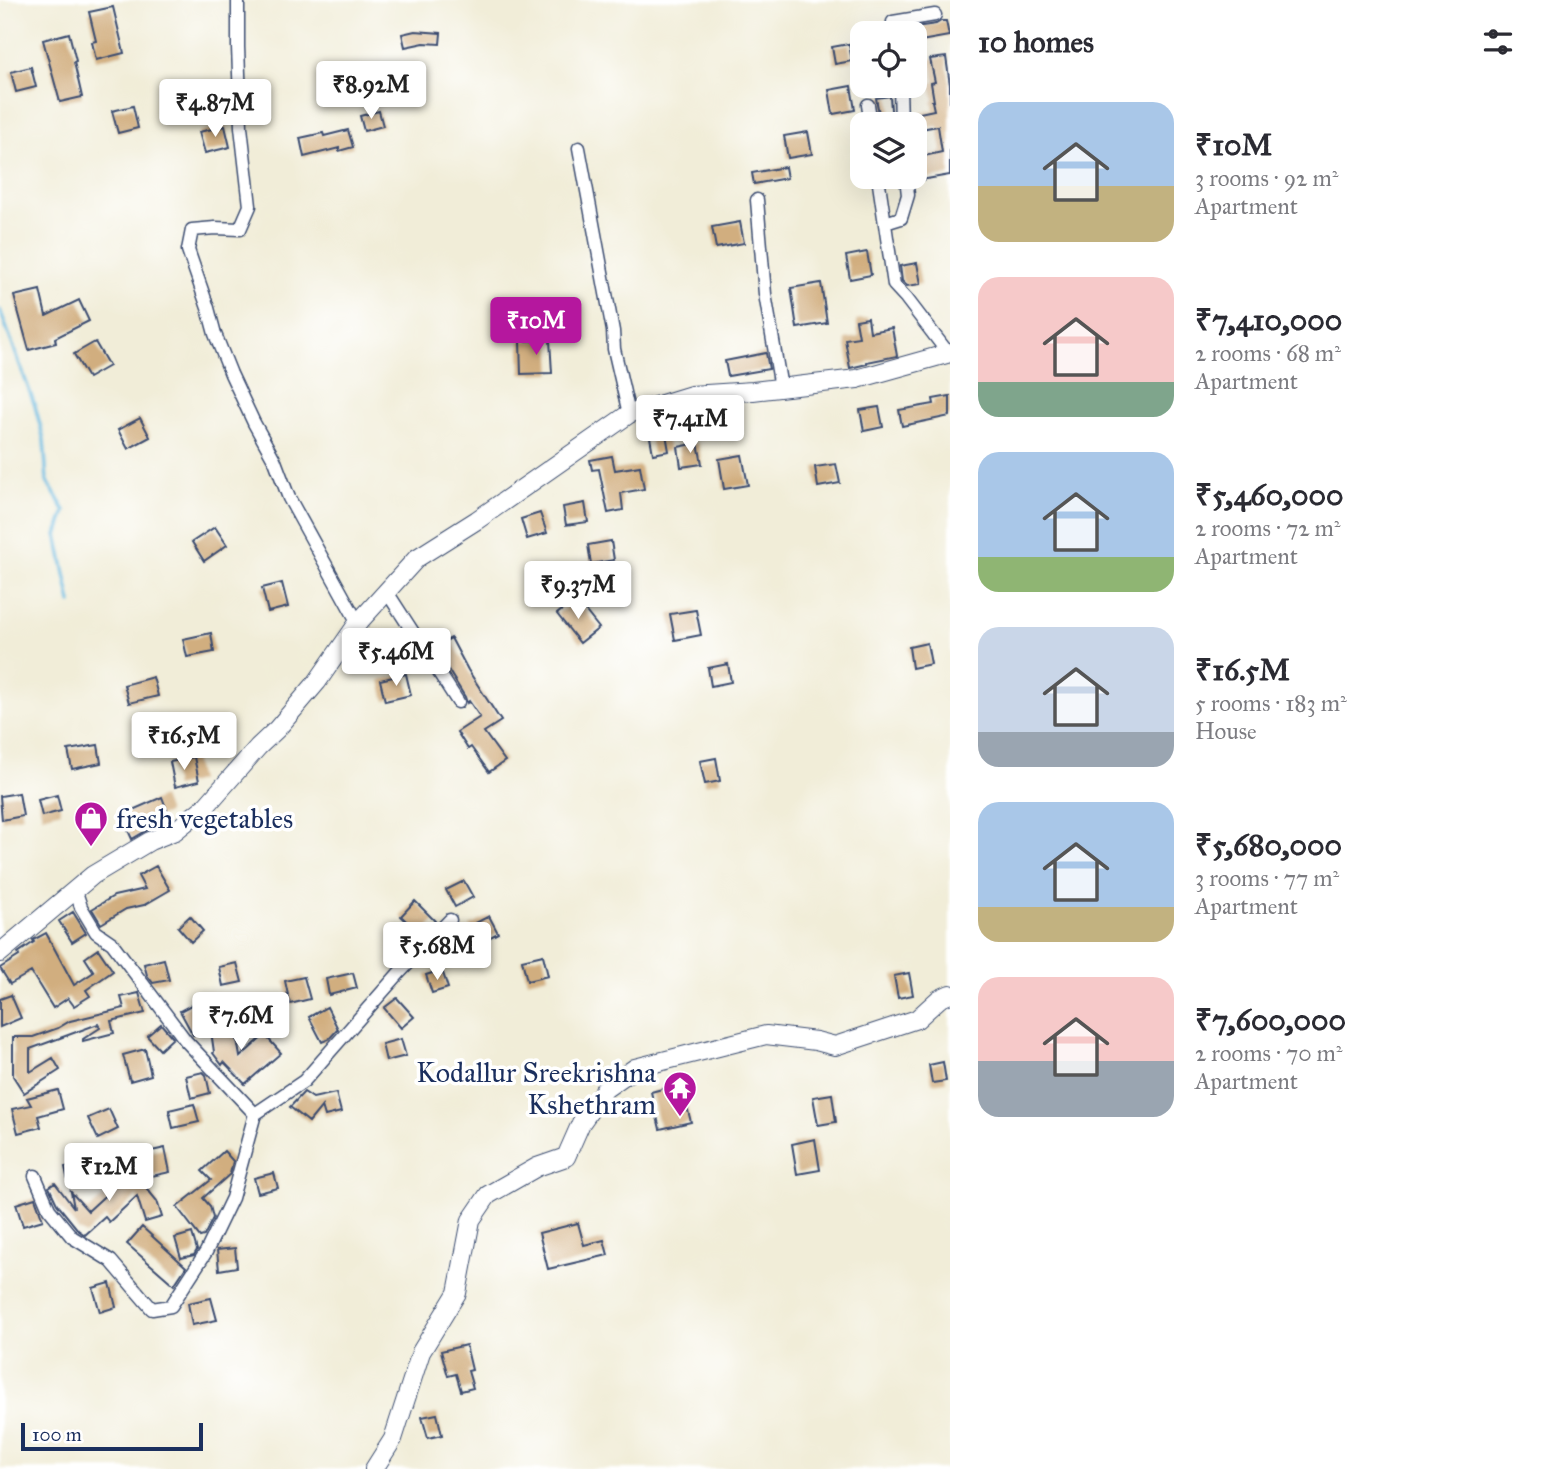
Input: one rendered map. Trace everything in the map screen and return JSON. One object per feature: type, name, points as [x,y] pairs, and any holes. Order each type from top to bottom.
[{"type":"main road","points":[[0,953],[93,875],[150,841],[175,831],[207,805],[277,729],[317,682],[358,623],[418,558],[629,414],[691,395],[857,379],[949,353]]},
{"type":"main road","points":[[374,1469],[393,1439],[421,1352],[457,1293],[471,1220],[488,1195],[537,1167],[566,1157],[581,1123],[605,1089],[635,1068],[766,1035],[835,1046],[917,1019],[939,999],[950,995]]},
{"type":"street","points":[[238,0],[241,127],[250,206],[240,229],[192,230],[188,250],[215,334],[248,411],[275,461],[289,498],[358,623]]},
{"type":"street","points":[[899,21],[935,15]]},
{"type":"street","points":[[868,105],[869,112]]},
{"type":"street","points":[[579,148],[614,348],[629,414]]},
{"type":"street","points":[[880,189],[894,285],[949,353]]},
{"type":"street","points":[[885,223],[901,218],[908,195],[907,189]]},
{"type":"street","points":[[757,200],[765,294],[781,388]]},
{"type":"street","points":[[387,592],[458,702]]},
{"type":"street","points":[[75,889],[81,907],[96,932],[112,943],[186,1041],[255,1114]]},
{"type":"street","points":[[35,1176],[48,1209],[72,1237],[111,1261],[152,1309],[171,1306],[206,1252],[232,1198],[255,1114],[304,1081],[400,972],[450,920]]},
{"type":"building","points":[[113,7],[124,53],[96,60],[92,42],[96,41],[89,12]]},
{"type":"building","points":[[946,21],[949,36],[927,40],[927,25]]},
{"type":"building","points":[[415,31],[441,33],[440,44],[424,43],[405,47],[402,34]]},
{"type":"building","points":[[69,33],[82,97],[60,102],[43,40]]},
{"type":"building","points":[[849,44],[850,61],[835,64],[832,47]]},
{"type":"building","points":[[946,57],[950,85],[950,175],[927,179],[927,155],[942,152],[938,126],[927,128],[927,112],[924,112],[934,110],[931,83],[935,82],[930,59]]},
{"type":"building","points":[[31,67],[36,87],[16,92],[11,72]]},
{"type":"building","points":[[407,67],[411,84],[393,88],[389,72]]},
{"type":"building","points":[[370,69],[373,82],[347,88],[348,91],[329,96],[325,80]]},
{"type":"building","points":[[850,86],[850,98],[853,98],[855,110],[833,114],[829,90]]},
{"type":"building","points":[[876,98],[890,98],[891,112],[879,112]]},
{"type":"building","points":[[133,106],[138,128],[118,133],[112,111]]},
{"type":"building","points":[[379,111],[383,126],[364,131],[360,116]]},
{"type":"building","points":[[225,126],[230,147],[205,153],[199,132]]},
{"type":"building","points":[[348,130],[353,147],[304,157],[300,138]]},
{"type":"building","points":[[808,132],[812,154],[788,158],[784,136]]},
{"type":"building","points":[[785,167],[787,178],[754,184],[752,173]]},
{"type":"building","points":[[740,222],[744,243],[716,248],[712,227]]},
{"type":"building","points":[[867,252],[871,275],[850,279],[846,256]]},
{"type":"building","points":[[917,263],[921,284],[907,286],[902,281],[900,266]]},
{"type":"building","points":[[821,283],[827,323],[797,328],[791,288]]},
{"type":"building","points":[[40,290],[46,316],[79,300],[89,321],[55,338],[56,343],[29,350],[14,296]]},
{"type":"building","points":[[868,318],[870,332],[892,328],[897,356],[850,368],[845,339],[859,337],[856,320]]},
{"type":"building","points":[[550,340],[552,373],[521,374],[520,341]]},
{"type":"building","points":[[95,342],[109,366],[88,378],[74,354]]},
{"type":"building","points":[[766,353],[769,369],[728,376],[725,361]]},
{"type":"building","points":[[950,396],[950,416],[902,426],[899,410],[934,404],[933,399]]},
{"type":"building","points":[[879,407],[883,427],[864,431],[860,410]]},
{"type":"building","points":[[663,417],[669,451],[653,454],[647,420]]},
{"type":"building","points":[[140,418],[150,437],[128,449],[118,430]]},
{"type":"building","points":[[698,443],[702,464],[681,467],[678,447]]},
{"type":"building","points":[[742,455],[748,485],[724,489],[719,459]]},
{"type":"building","points":[[612,456],[615,470],[640,466],[644,489],[621,493],[623,510],[608,513],[599,469],[592,470],[590,460]]},
{"type":"building","points":[[836,464],[840,483],[818,487],[815,467]]},
{"type":"building","points":[[585,503],[588,522],[566,525],[563,507]]},
{"type":"building","points":[[540,513],[547,533],[527,539],[521,519]]},
{"type":"building","points":[[215,527],[227,545],[204,561],[192,542]]},
{"type":"building","points":[[611,541],[614,560],[591,564],[588,545]]},
{"type":"building","points":[[282,583],[288,607],[268,612],[262,588]]},
{"type":"building","points":[[576,599],[599,628],[580,643],[557,614]]},
{"type":"building","points":[[696,610],[701,635],[675,640],[670,614]]},
{"type":"building","points":[[211,633],[214,652],[187,657],[183,639]]},
{"type":"building","points":[[451,638],[501,721],[484,732],[505,761],[489,772],[457,732],[480,717],[469,701],[467,703],[434,647]]},
{"type":"building","points":[[927,643],[931,664],[912,668],[909,647]]},
{"type":"building","points":[[728,664],[731,682],[711,686],[708,668]]},
{"type":"building","points":[[406,674],[411,695],[385,701],[380,680]]},
{"type":"building","points":[[153,677],[158,696],[129,703],[124,685]]},
{"type":"building","points":[[98,745],[101,763],[72,769],[68,750]]},
{"type":"building","points":[[194,757],[199,781],[175,787],[170,762]]},
{"type":"building","points":[[716,758],[720,781],[705,784],[700,761]]},
{"type":"building","points":[[19,793],[23,816],[2,820],[0,796]]},
{"type":"building","points":[[57,795],[61,811],[42,816],[38,800]]},
{"type":"building","points":[[162,797],[168,813],[146,821],[149,829],[132,839],[121,815]]},
{"type":"building","points":[[156,866],[170,890],[144,905],[126,909],[101,924],[92,909],[114,896],[145,889],[138,876]]},
{"type":"building","points":[[464,881],[473,897],[455,907],[446,890]]},
{"type":"building","points":[[415,901],[435,921],[421,935],[401,916]]},
{"type":"building","points":[[73,912],[86,933],[72,942],[59,921]]},
{"type":"building","points":[[190,916],[203,931],[191,942],[178,927]]},
{"type":"building","points":[[489,916],[498,933],[479,943],[470,926]]},
{"type":"building","points":[[46,933],[74,985],[94,972],[85,958],[98,949],[113,971],[86,990],[90,996],[74,1006],[68,998],[53,1008],[31,972],[10,984],[0,968],[19,956],[18,953],[34,942],[33,940]]},
{"type":"building","points":[[543,955],[548,976],[527,981],[522,960]]},
{"type":"building","points":[[164,959],[169,980],[153,983],[144,964]]},
{"type":"building","points":[[237,963],[242,982],[223,986],[219,967]]},
{"type":"building","points":[[442,970],[448,988],[432,993],[426,975]]},
{"type":"building","points":[[353,973],[357,988],[329,995],[326,979]]},
{"type":"building","points":[[909,973],[913,995],[898,998],[894,976]]},
{"type":"building","points":[[304,977],[310,999],[290,1004],[285,981]]},
{"type":"building","points":[[139,993],[145,1013],[111,1021],[114,1033],[83,1041],[100,1028],[98,1024],[30,1049],[30,1072],[53,1058],[60,1070],[24,1093],[13,1076],[13,1037],[33,1037],[70,1021],[124,1008],[121,997]]},
{"type":"building","points":[[11,995],[21,1018],[0,1027],[0,999]]},
{"type":"building","points":[[204,998],[215,1018],[195,1029],[196,1034],[193,1035],[180,1011]]},
{"type":"building","points":[[397,998],[414,1017],[401,1028],[384,1008]]},
{"type":"building","points":[[327,1007],[338,1029],[322,1042],[309,1017]]},
{"type":"building","points":[[234,1021],[240,1057],[265,1035],[281,1053],[245,1084],[224,1062],[222,1065],[213,1053],[210,1024]]},
{"type":"building","points":[[161,1024],[173,1038],[160,1050],[147,1036]]},
{"type":"building","points":[[401,1039],[406,1056],[386,1061],[382,1044]]},
{"type":"building","points":[[145,1049],[151,1075],[130,1081],[123,1055]]},
{"type":"building","points":[[943,1062],[946,1081],[932,1083],[929,1065]]},
{"type":"building","points":[[203,1072],[210,1093],[191,1098],[186,1076]]},
{"type":"building","points":[[681,1084],[691,1122],[660,1129],[651,1092]]},
{"type":"building","points":[[58,1090],[63,1109],[38,1116],[41,1127],[18,1133],[12,1109],[31,1105],[27,1098]]},
{"type":"building","points":[[304,1092],[313,1098],[336,1093],[341,1112],[325,1116],[322,1106],[309,1122],[290,1107]]},
{"type":"building","points":[[832,1094],[836,1122],[818,1125],[813,1097]]},
{"type":"building","points":[[194,1104],[199,1122],[173,1128],[169,1110]]},
{"type":"building","points":[[109,1109],[118,1129],[98,1139],[88,1118]]},
{"type":"building","points":[[815,1139],[820,1170],[797,1174],[792,1144]]},
{"type":"building","points":[[165,1148],[170,1172],[152,1176],[147,1169],[143,1153]]},
{"type":"building","points":[[224,1151],[233,1161],[230,1174],[203,1198],[210,1206],[213,1218],[204,1236],[200,1237],[177,1207],[211,1180],[202,1171]]},
{"type":"building","points":[[87,1163],[90,1176],[68,1181],[65,1167]]},
{"type":"building","points":[[130,1168],[157,1201],[162,1217],[145,1222],[137,1196],[109,1222],[105,1217],[85,1235],[57,1204],[49,1187],[55,1183],[74,1208],[71,1192],[88,1211],[112,1189],[109,1186]]},
{"type":"building","points":[[274,1173],[278,1188],[258,1193],[254,1178]]},
{"type":"building","points":[[35,1198],[43,1220],[23,1226],[16,1204]]},
{"type":"building","points":[[578,1223],[584,1245],[604,1240],[608,1255],[548,1269],[539,1233]]},
{"type":"building","points":[[142,1227],[186,1267],[174,1285],[127,1244]]},
{"type":"building","points":[[192,1233],[197,1250],[194,1255],[181,1258],[175,1238]]},
{"type":"building","points":[[235,1248],[237,1267],[219,1270],[217,1250]]},
{"type":"building","points":[[110,1283],[116,1307],[100,1312],[93,1288]]},
{"type":"building","points":[[211,1298],[217,1320],[192,1325],[188,1303]]},
{"type":"building","points":[[466,1345],[472,1370],[468,1371],[473,1388],[461,1391],[456,1374],[448,1376],[441,1351]]},
{"type":"building","points":[[437,1414],[442,1435],[428,1438],[422,1417]]},
{"type":"waterway","points":[[0,310],[35,406],[44,440],[47,481],[65,511],[57,535],[71,603]]},
{"type":"place","name":"fresh vegetables","points":[[91,848]]},
{"type":"place","name":"Kodallur Sreekrishna Kshethram","points":[[680,1118]]}]
